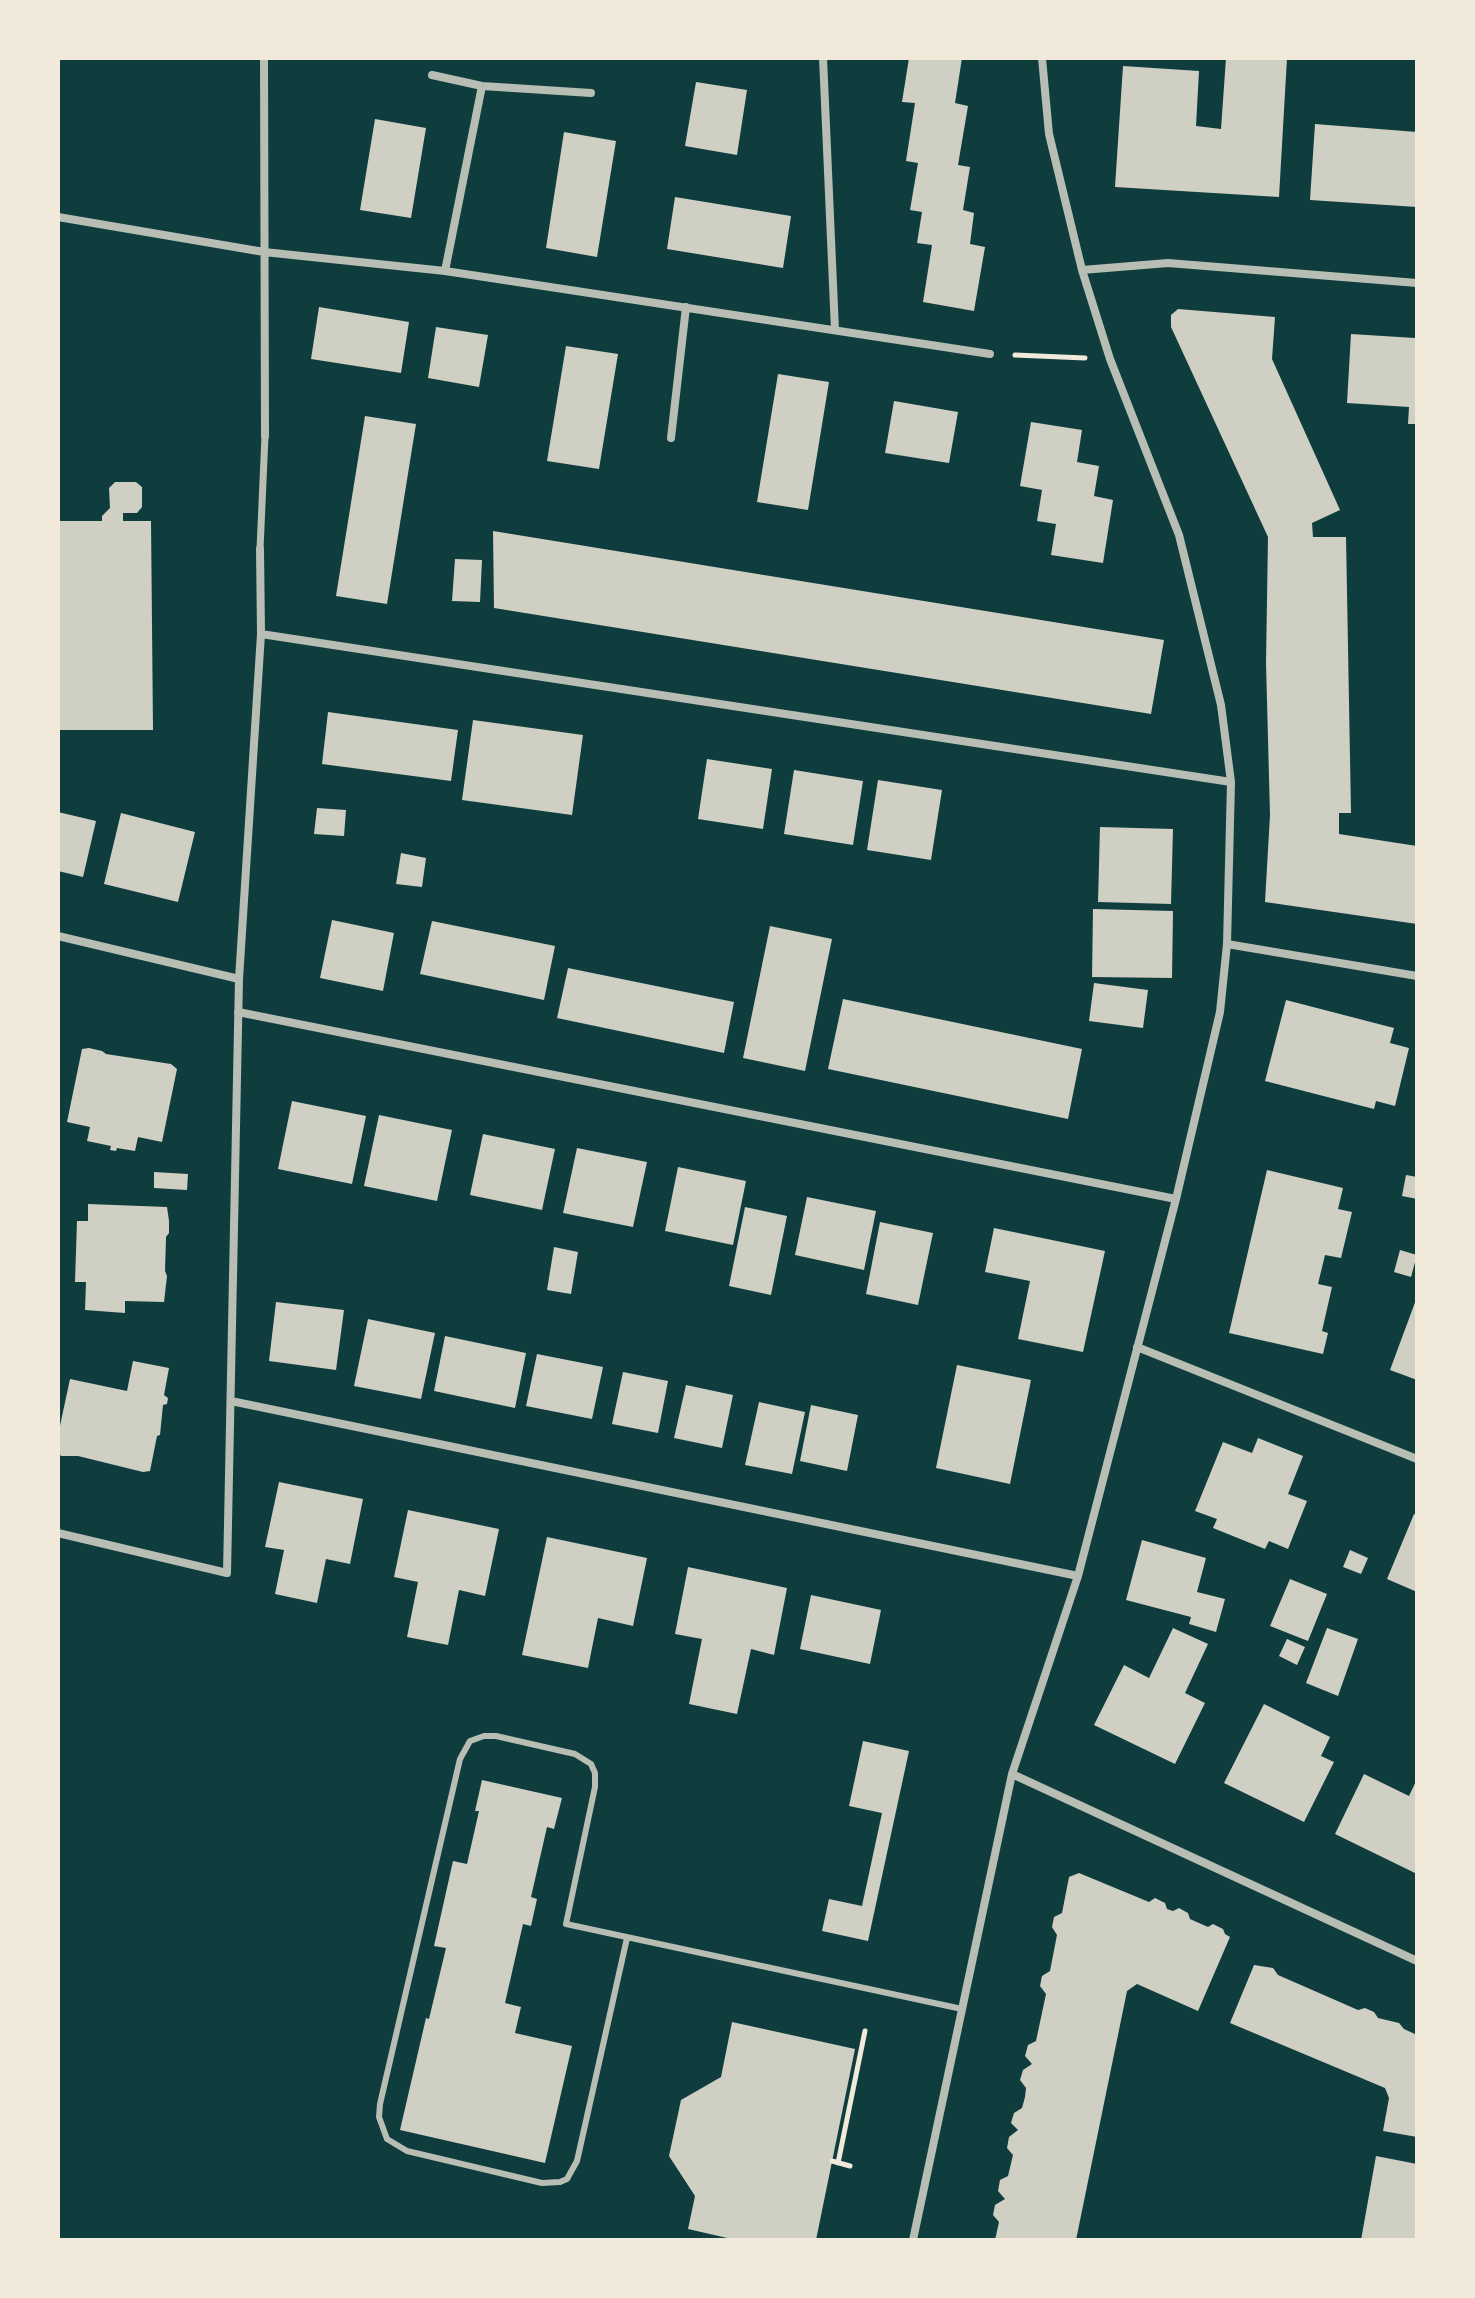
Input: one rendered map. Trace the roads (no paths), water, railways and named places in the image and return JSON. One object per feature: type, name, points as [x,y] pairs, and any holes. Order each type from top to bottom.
[{"type":"street","points":[[58,1533],[227,1573],[239,979],[261,634],[260,549],[265,436],[264,58]]},
{"type":"street","points":[[823,58],[835,330]]},
{"type":"street","points":[[913,2240],[1012,1774],[1078,1576],[1176,1199],[1220,1012],[1227,944],[1231,782],[1221,705],[1179,535],[1110,359],[1082,270],[1049,134],[1042,58]]},
{"type":"street","points":[[432,75],[482,86],[591,93]]},
{"type":"street","points":[[445,271],[482,86]]},
{"type":"street","points":[[58,217],[264,252],[445,271],[990,354]]},
{"type":"street","points":[[1082,270],[1168,263],[1417,283]]},
{"type":"street","points":[[671,438],[686,307]]},
{"type":"street","points":[[261,634],[1231,782]]},
{"type":"street","points":[[58,936],[239,979]]},
{"type":"street","points":[[1227,944],[1417,976]]},
{"type":"street","points":[[238,1012],[1176,1199]]},
{"type":"street","points":[[1137,1347],[1417,1459]]},
{"type":"street","points":[[231,1401],[1078,1576]]},
{"type":"street","points":[[1012,1774],[1417,1961]]},
{"type":"lane","points":[[627,1938],[577,2161],[567,2179],[542,2183],[407,2151],[387,2139],[382,2127],[380,2104],[460,1759],[470,1741],[496,1736],[575,1754],[591,1764],[595,1787],[566,1924],[962,2009]]}]
